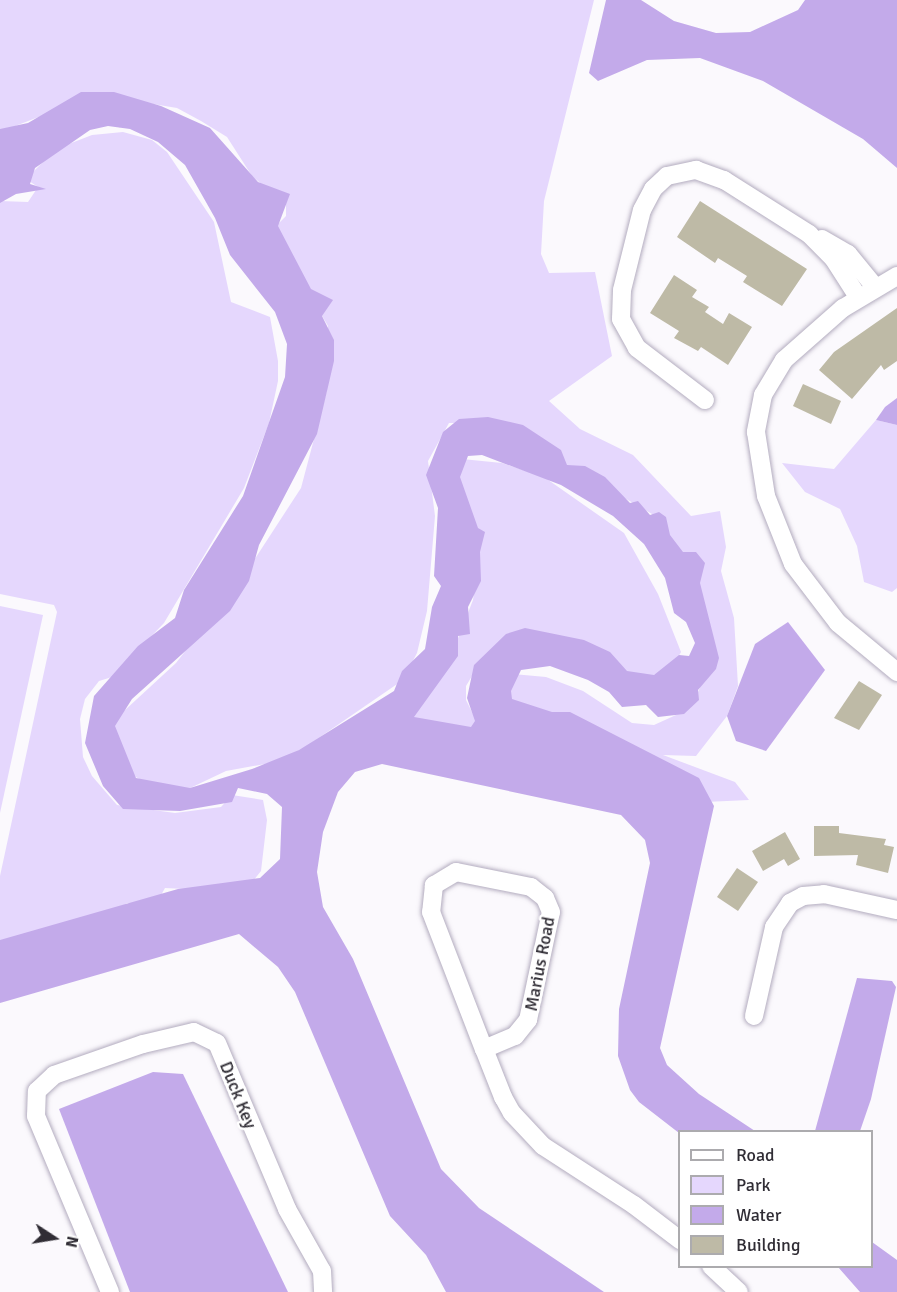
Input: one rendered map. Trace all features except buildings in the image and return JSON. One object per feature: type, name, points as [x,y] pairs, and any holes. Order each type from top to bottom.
[{"type":"street","points":[[705,400],[637,348],[621,320],[622,290],[642,210],[653,189],[677,172],[705,171],[809,234],[844,251],[875,287]]},
{"type":"street","points":[[809,234],[839,266],[858,297]]},
{"type":"street","points":[[897,276],[858,297],[803,340],[778,368],[760,405],[757,450],[771,516],[793,564],[838,623],[897,672]]},
{"type":"street","name":"Marius Road","points":[[484,1049],[515,1036],[528,1020],[551,912],[543,896],[531,887],[456,872],[434,885],[431,912],[484,1049],[507,1106],[528,1133],[678,1239]]},
{"type":"street","points":[[754,1016],[774,927],[790,903],[802,896],[824,894],[897,910]]},
{"type":"street","name":"Duck Key","points":[[110,1292],[36,1116],[36,1092],[54,1075],[165,1037],[194,1032],[217,1043],[287,1209],[322,1271],[323,1292]]},
{"type":"street","points":[[713,1268],[739,1292]]},
{"type":"green space","points":[[0,0],[594,0],[544,201],[541,254],[549,273],[595,272],[612,356],[549,401],[580,429],[633,455],[691,516],[720,511],[726,547],[721,571],[734,618],[738,686],[727,716],[696,756],[663,755],[735,782],[749,800],[705,802],[527,716],[504,691],[513,674],[546,677],[583,691],[632,723],[654,725],[676,715],[696,697],[713,655],[652,514],[609,489],[467,423],[449,423],[428,461],[435,516],[427,611],[417,653],[403,680],[307,746],[276,762],[226,771],[186,790],[154,788],[126,771],[111,723],[176,663],[245,574],[301,488],[327,390],[328,326],[272,230],[286,216],[286,205],[252,176],[227,137],[201,121],[177,108],[117,98],[77,102],[0,132]]},
{"type":"green space","points":[[123,132],[152,140],[167,152],[214,222],[231,302],[270,317],[278,361],[278,381],[269,423],[244,488],[164,623],[112,677],[99,681],[85,699],[80,719],[83,757],[92,776],[117,805],[175,813],[221,807],[232,795],[263,800],[267,820],[261,871],[244,892],[165,888],[160,897],[142,904],[127,903],[110,919],[0,953],[0,876],[57,612],[54,605],[0,594],[0,201],[28,202],[38,187],[26,179],[56,149],[92,135]]},
{"type":"green space","points":[[876,420],[897,425],[897,588],[892,592],[864,582],[857,546],[840,509],[805,492],[782,463],[834,469]]},
{"type":"green space","points":[[462,459],[502,463],[544,477],[624,533],[658,594],[681,652],[671,670],[633,681],[617,669],[484,656],[466,686],[466,700],[480,728],[416,730],[410,705],[453,651],[473,600],[481,540],[458,493]]},
{"type":"green space","points":[[0,606],[43,615],[0,813]]},
{"type":"water","points":[[606,0],[641,0],[674,21],[716,33],[750,32],[798,10],[805,0],[897,0],[897,168],[863,139],[763,81],[700,58],[647,60],[598,81],[589,73]]},
{"type":"water","points":[[81,92],[114,92],[161,106],[210,128],[258,182],[290,194],[278,226],[311,289],[333,300],[322,316],[334,340],[334,361],[317,434],[259,545],[249,581],[230,611],[132,699],[115,726],[136,778],[190,788],[252,769],[299,750],[394,691],[402,671],[425,649],[432,607],[441,586],[434,576],[438,508],[426,475],[443,432],[459,419],[488,417],[523,425],[561,450],[567,465],[585,466],[605,477],[630,503],[638,501],[650,515],[659,512],[666,517],[670,535],[683,552],[696,552],[705,563],[700,583],[719,658],[716,669],[698,690],[699,700],[684,714],[658,717],[646,705],[622,707],[609,692],[588,680],[550,666],[521,670],[511,691],[512,699],[552,712],[570,712],[699,778],[714,806],[660,1048],[667,1065],[699,1094],[753,1130],[678,1130],[678,1132],[639,1102],[630,1090],[618,1056],[619,1009],[650,863],[645,840],[621,815],[382,764],[355,772],[338,792],[323,832],[317,872],[323,907],[353,959],[441,1169],[479,1208],[604,1292],[446,1292],[426,1255],[390,1216],[295,992],[278,967],[239,934],[0,1003],[0,940],[178,889],[260,878],[280,859],[282,807],[267,794],[238,788],[232,802],[180,811],[123,809],[103,786],[85,743],[94,696],[138,646],[175,618],[184,590],[243,496],[285,377],[287,344],[275,312],[230,255],[215,218],[185,165],[158,142],[130,129],[108,126],[90,130],[35,168],[30,184],[46,189],[16,194],[0,203],[0,129],[28,123]],"holes":[[[482,455],[561,485],[613,516],[644,544],[665,578],[674,613],[686,622],[695,643],[689,656],[679,655],[654,675],[627,671],[610,652],[584,640],[525,628],[506,634],[474,665],[467,698],[475,721],[471,727],[414,717],[458,656],[458,636],[470,634],[468,607],[481,581],[480,552],[485,532],[478,528],[460,477],[468,456]]]},
{"type":"water","points":[[897,398],[897,425],[876,420],[885,407]]},
{"type":"water","points":[[788,622],[825,670],[766,751],[736,741],[727,716],[755,644]]},
{"type":"water","points":[[857,978],[892,981],[896,987],[871,1099],[860,1130],[815,1130]]},
{"type":"water","points":[[153,1072],[183,1074],[288,1292],[130,1292],[59,1109]]},
{"type":"water","points":[[873,1243],[897,1260],[897,1292],[860,1292],[839,1268],[873,1268]]}]
